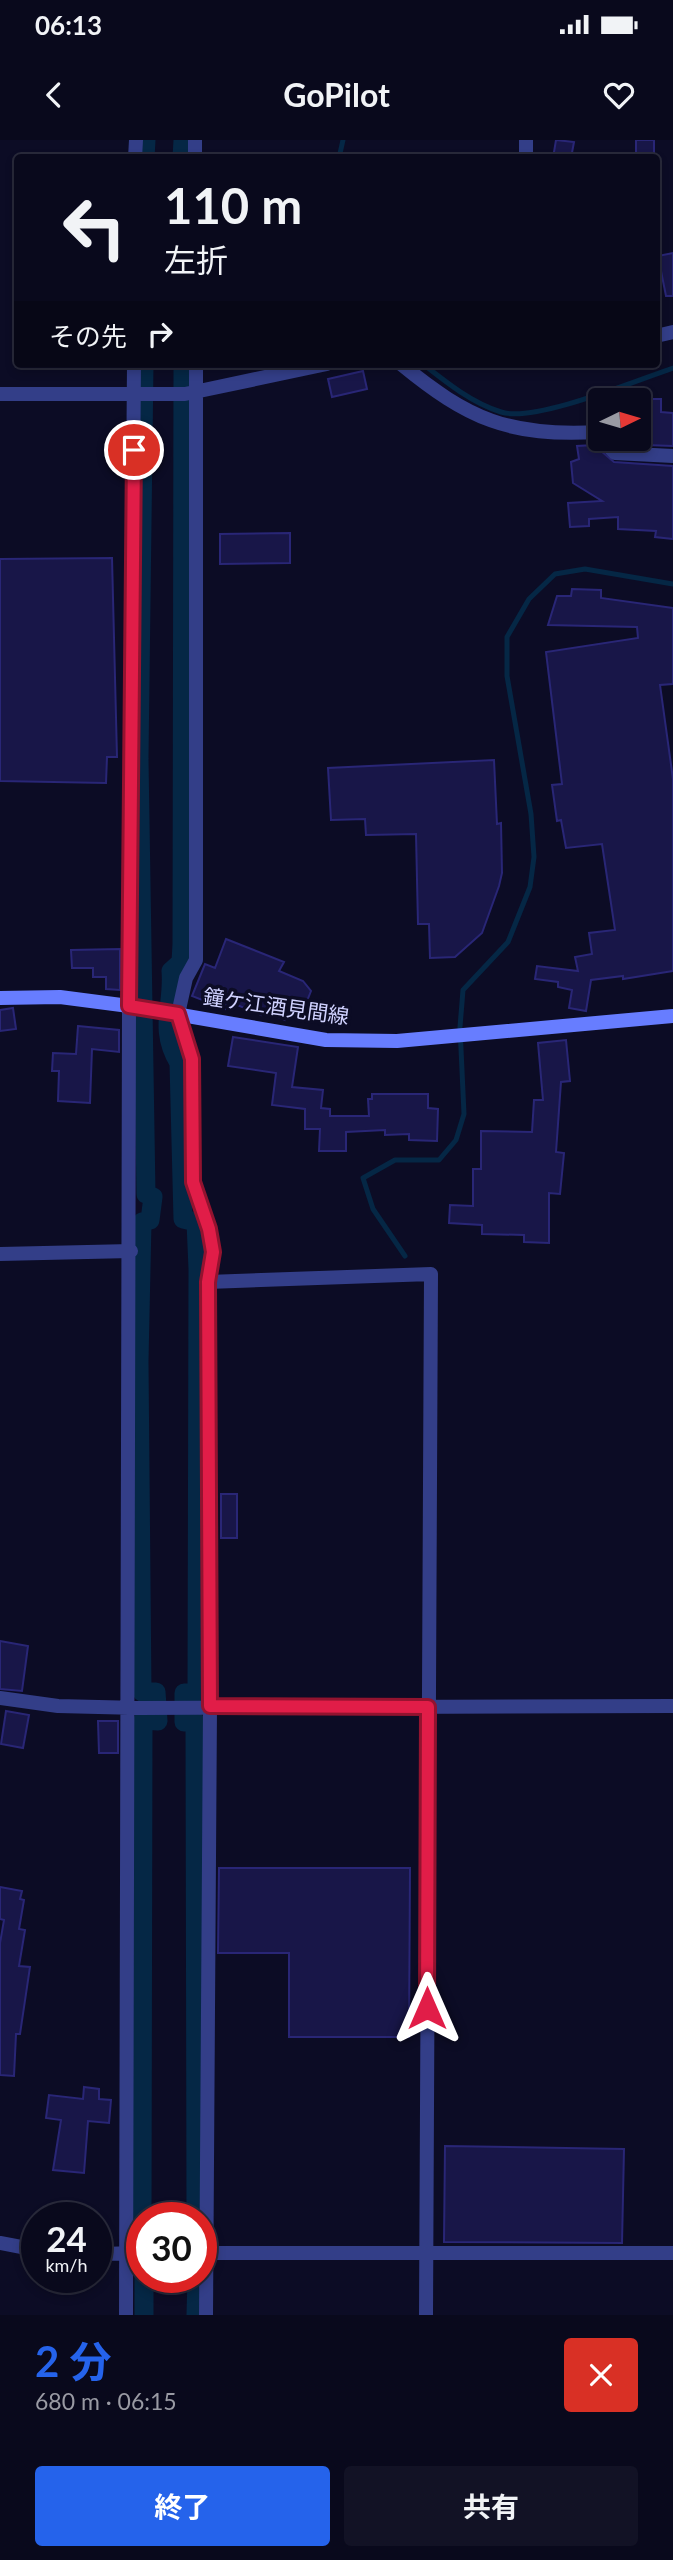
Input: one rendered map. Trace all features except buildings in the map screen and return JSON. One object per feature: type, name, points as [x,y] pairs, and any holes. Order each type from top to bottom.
[{"type":"main road","name":"鐘ケ江酒見間線","points":[[0,998],[60,998],[133,1007],[326,1040],[397,1041],[673,1016]]},
{"type":"street","points":[[127,2202],[134,1707],[131,1251],[138,395],[135,368]]},
{"type":"street","points":[[195,368],[190,394],[196,960],[186,978],[175,1014],[192,1059],[193,1182],[209,1229],[213,1252],[208,1282],[204,2202]]},
{"type":"street","points":[[0,394],[190,394],[309,368]]},
{"type":"street","points":[[406,368],[447,401],[475,416],[511,428],[538,432],[588,432]]},
{"type":"street","points":[[614,452],[673,456]]},
{"type":"street","points":[[0,1254],[131,1251]]},
{"type":"street","points":[[208,1282],[431,1275],[426,2315]]},
{"type":"street","points":[[0,1698],[58,1706],[134,1707],[673,1706]]},
{"type":"street","points":[[0,2243],[21,2247]]},
{"type":"street","points":[[112,2252],[126,2252]]},
{"type":"street","points":[[217,2253],[673,2253]]},
{"type":"street","points":[[126,2293],[126,2315]]},
{"type":"street","points":[[205,2293],[206,2315]]},
{"type":"waterway","points":[[145,154],[146,140]]},
{"type":"waterway","points":[[182,154],[183,140]]},
{"type":"waterway","points":[[340,154],[343,140]]},
{"type":"waterway","points":[[142,2202],[143,1720],[158,1721],[156,1692],[142,1692],[139,1361],[142,1222],[150,1220],[153,1197],[146,1194],[139,759],[144,368]]},
{"type":"waterway","points":[[183,368],[182,944],[181,962],[171,971],[168,1028],[169,1039],[179,1063],[183,1219],[196,1222],[198,1269],[197,1693],[184,1693],[184,1722],[195,1721],[196,2202]]},
{"type":"waterway","points":[[428,368],[470,398],[501,412],[516,414],[560,406],[673,368]]},
{"type":"waterway","points":[[405,1256],[373,1209],[363,1178],[395,1160],[439,1160],[456,1140],[464,1114],[460,1027],[463,990],[508,942],[530,887],[534,857],[531,814],[507,676],[507,637],[529,599],[555,574],[585,569],[673,584]]},
{"type":"waterway","points":[[144,2293],[144,2315]]},
{"type":"waterway","points":[[196,2315],[197,2293]]},
{"type":"route","points":[[134,450],[129,1006],[178,1014],[192,1059],[193,1182],[203,1207],[213,1252],[208,1282],[210,1706],[428,1707],[427,2008]]}]
